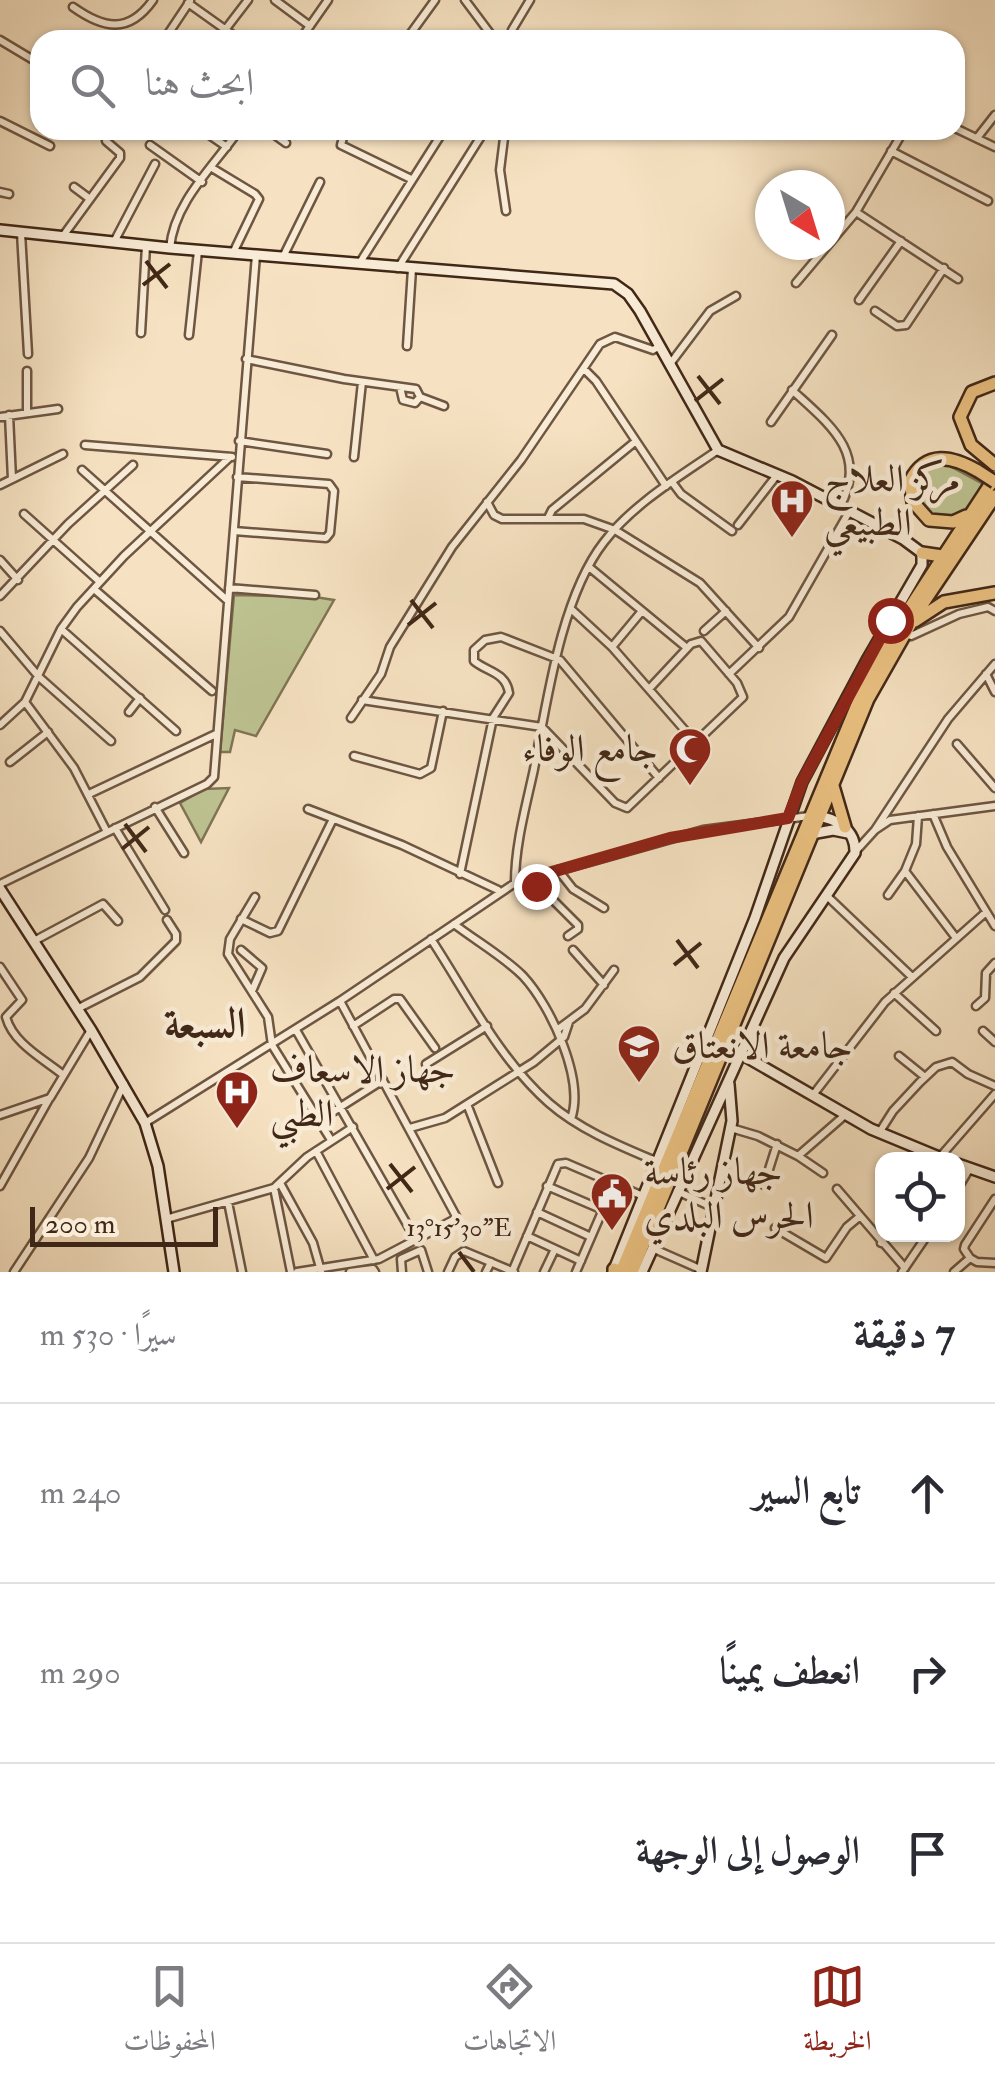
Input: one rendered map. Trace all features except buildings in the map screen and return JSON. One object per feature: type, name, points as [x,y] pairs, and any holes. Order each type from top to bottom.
[{"type":"highway","points":[[990,461],[964,433],[960,412],[972,392],[995,383]]},
{"type":"highway","points":[[632,1272],[871,673],[942,556],[995,480],[961,461],[942,457],[922,464],[910,480],[913,502],[929,520],[953,522],[970,514]]},
{"type":"highway","points":[[815,816],[874,687],[995,496]]},
{"type":"highway","points":[[922,553],[942,556]]},
{"type":"highway","points":[[908,628],[944,602],[995,593]]},
{"type":"highway","points":[[832,786],[847,830]]},
{"type":"highway","points":[[616,1271],[808,833]]},
{"type":"street","points":[[73,7],[100,23],[124,24],[137,18],[153,0]]},
{"type":"street","points":[[171,30],[189,2],[226,30],[248,0]]},
{"type":"street","points":[[275,0],[310,26]]},
{"type":"street","points":[[307,30],[328,0]]},
{"type":"street","points":[[413,30],[435,0]]},
{"type":"street","points":[[465,0],[488,30]]},
{"type":"street","points":[[512,30],[530,0]]},
{"type":"street","points":[[0,40],[30,58]]},
{"type":"street","points":[[976,138],[995,115]]},
{"type":"street","points":[[0,120],[30,136]]},
{"type":"street","points":[[965,133],[995,147]]},
{"type":"street","points":[[38,140],[50,146]]},
{"type":"street","points":[[63,237],[120,156],[107,140]]},
{"type":"street","points":[[216,140],[227,148]]},
{"type":"street","points":[[170,248],[176,218],[233,140]]},
{"type":"street","points":[[281,140],[286,144]]},
{"type":"street","points":[[341,140],[342,146],[412,179]]},
{"type":"street","points":[[358,264],[437,140]]},
{"type":"street","points":[[398,268],[479,140]]},
{"type":"street","points":[[504,140],[500,170],[506,211]]},
{"type":"street","points":[[796,283],[856,212],[898,140]]},
{"type":"street","points":[[150,145],[202,182]]},
{"type":"street","points":[[891,151],[988,201]]},
{"type":"street","points":[[114,243],[155,164]]},
{"type":"street","points":[[212,168],[259,199],[233,253]]},
{"type":"street","points":[[282,257],[320,182]]},
{"type":"street","points":[[74,187],[90,199]]},
{"type":"street","points":[[0,192],[10,194]]},
{"type":"street","points":[[856,212],[958,279]]},
{"type":"street","points":[[0,230],[146,246],[614,284],[628,294],[718,450],[778,474],[903,539],[922,553],[922,566],[802,782],[755,918],[644,1197],[633,1234]]},
{"type":"street","points":[[22,233],[28,354]]},
{"type":"street","points":[[858,300],[900,241]]},
{"type":"street","points":[[141,332],[146,246]]},
{"type":"street","points":[[189,335],[198,250]]},
{"type":"street","points":[[2,720],[25,702],[61,629],[100,582],[149,531],[234,457],[240,442],[256,255]]},
{"type":"street","points":[[875,312],[898,326],[906,325],[944,268]]},
{"type":"street","points":[[407,346],[412,269]]},
{"type":"street","points":[[670,364],[710,311],[736,296]]},
{"type":"street","points":[[771,422],[832,336]]},
{"type":"street","points":[[351,718],[381,674],[390,647],[452,547],[522,460],[600,344],[615,337],[653,350],[660,346]]},
{"type":"street","points":[[246,359],[418,390],[420,397]]},
{"type":"street","points":[[584,369],[669,484],[735,528],[778,474]]},
{"type":"street","points":[[27,412],[28,371]]},
{"type":"street","points":[[354,457],[362,382]]},
{"type":"street","points":[[400,387],[402,400],[414,403],[420,397]]},
{"type":"street","points":[[729,674],[788,618],[804,596],[845,510],[850,464],[845,450],[832,428],[792,390]]},
{"type":"street","points":[[420,397],[444,406]]},
{"type":"street","points":[[12,479],[5,416],[58,409]]},
{"type":"street","points":[[548,518],[552,510],[636,441]]},
{"type":"street","points":[[240,442],[327,454]]},
{"type":"street","points":[[85,445],[234,457]]},
{"type":"street","points":[[515,883],[519,844],[557,658],[571,609],[589,568],[615,530],[669,484],[718,450]]},
{"type":"street","points":[[0,485],[63,454]]},
{"type":"street","points":[[174,1272],[158,1166],[145,1123],[0,887],[212,781],[234,530],[234,457]]},
{"type":"street","points":[[0,596],[133,464]]},
{"type":"street","points":[[82,470],[228,600]]},
{"type":"street","points":[[234,530],[326,538],[330,533],[334,491],[329,484],[237,477]]},
{"type":"street","points":[[487,502],[499,518],[584,518],[615,530],[693,578],[759,648]]},
{"type":"street","points":[[24,514],[100,582]]},
{"type":"street","points":[[0,560],[18,580]]},
{"type":"street","points":[[589,568],[686,648]]},
{"type":"street","points":[[229,588],[315,594]]},
{"type":"street","points":[[94,589],[212,691]]},
{"type":"street","points":[[908,628],[915,635],[959,614],[988,607],[995,611]]},
{"type":"street","points":[[571,609],[612,646],[696,743]]},
{"type":"street","points":[[704,631],[726,611]]},
{"type":"street","points":[[612,646],[642,612]]},
{"type":"street","points":[[61,629],[176,731]]},
{"type":"street","points":[[0,631],[39,677],[111,741]]},
{"type":"street","points":[[460,874],[493,718],[509,689],[499,675],[474,661],[473,653],[481,642],[492,637],[505,638],[557,658],[659,778]]},
{"type":"street","points":[[362,700],[542,727],[622,808],[631,806],[743,697],[704,643],[696,641],[649,688]]},
{"type":"street","points":[[875,830],[948,719],[995,664]]},
{"type":"street","points":[[986,674],[995,692]]},
{"type":"street","points":[[129,712],[140,698]]},
{"type":"street","points":[[25,702],[166,910]]},
{"type":"street","points":[[354,756],[426,773],[431,768],[443,711]]},
{"type":"street","points":[[10,762],[48,732]]},
{"type":"street","points":[[89,794],[217,733]]},
{"type":"street","points":[[957,744],[995,788]]},
{"type":"street","points":[[642,1272],[784,958],[854,853],[886,821],[995,806]]},
{"type":"street","points":[[155,807],[184,853]]},
{"type":"street","points":[[308,809],[499,890]]},
{"type":"street","points":[[933,814],[947,847],[995,926]]},
{"type":"street","points":[[145,1123],[296,1030],[499,890],[515,883],[703,830],[815,816],[833,819],[847,830],[854,853]]},
{"type":"street","points":[[888,896],[905,871],[916,844],[918,816]]},
{"type":"street","points":[[242,919],[270,933],[278,931],[333,819]]},
{"type":"street","points":[[786,820],[808,833],[847,830]]},
{"type":"street","points":[[558,870],[572,889],[604,908]]},
{"type":"street","points":[[905,871],[956,938]]},
{"type":"street","points":[[531,878],[578,925],[568,936]]},
{"type":"street","points":[[826,896],[912,977]]},
{"type":"street","points":[[255,897],[227,949],[271,1023],[272,1044],[331,1140]]},
{"type":"street","points":[[33,942],[101,904],[118,921]]},
{"type":"street","points":[[813,1095],[861,1029],[894,993],[985,913]]},
{"type":"street","points":[[77,1009],[140,978],[176,941],[167,920]]},
{"type":"street","points":[[454,923],[521,975],[557,1031],[576,1090],[571,1120]]},
{"type":"street","points":[[431,940],[518,1071],[550,1104],[571,1120],[658,1162]]},
{"type":"street","points":[[241,950],[262,968],[252,991]]},
{"type":"street","points":[[572,950],[604,985]]},
{"type":"street","points":[[976,1006],[985,998],[986,973],[995,964]]},
{"type":"street","points":[[0,967],[22,1000],[6,1017],[8,1025],[24,1045],[62,1074]]},
{"type":"street","points":[[557,1031],[614,970]]},
{"type":"street","points":[[894,993],[936,1031]]},
{"type":"street","points":[[353,1026],[398,998],[435,1048]]},
{"type":"street","points":[[277,1185],[294,1272],[374,1260],[455,1220],[457,1214],[340,1001]]},
{"type":"street","points":[[410,1128],[445,1118],[518,1071],[561,1040],[569,1022]]},
{"type":"street","points":[[426,1064],[487,1026]]},
{"type":"street","points":[[0,1186],[91,1030]]},
{"type":"street","points":[[296,1030],[416,1240]]},
{"type":"street","points":[[982,1030],[995,1042]]},
{"type":"street","points":[[741,1054],[879,1133],[928,1152]]},
{"type":"street","points":[[900,1056],[925,1077]]},
{"type":"street","points":[[879,1133],[894,1111],[936,1068],[952,1062],[995,1086]]},
{"type":"street","points":[[320,1120],[383,1080]]},
{"type":"street","points":[[14,1272],[102,1134],[124,1084]]},
{"type":"street","points":[[652,1248],[702,1271],[730,1128],[728,1084]]},
{"type":"street","points":[[948,1152],[995,1094]]},
{"type":"street","points":[[0,1115],[50,1098]]},
{"type":"street","points":[[467,1104],[498,1183]]},
{"type":"street","points":[[798,1156],[845,1115]]},
{"type":"street","points":[[166,1219],[277,1185],[316,1150],[353,1127]]},
{"type":"street","points":[[730,1128],[777,1144],[823,1173]]},
{"type":"street","points":[[764,1185],[777,1144]]},
{"type":"street","points":[[316,1150],[374,1260]]},
{"type":"street","points":[[448,1272],[455,1256],[464,1251],[513,1272],[547,1186],[556,1167],[563,1162],[644,1197]]},
{"type":"street","points":[[965,1166],[995,1177]]},
{"type":"street","points":[[965,1176],[970,1168]]},
{"type":"street","points":[[576,1272],[614,1184]]},
{"type":"street","points":[[277,1185],[312,1243],[321,1270]]},
{"type":"street","points":[[547,1186],[603,1210]]},
{"type":"street","points":[[837,1189],[904,1270],[923,1242]]},
{"type":"street","points":[[676,1191],[714,1208]]},
{"type":"street","points":[[995,1198],[964,1249],[976,1262],[995,1263]]},
{"type":"street","points":[[228,1202],[242,1272]]},
{"type":"street","points":[[536,1212],[591,1237]]},
{"type":"street","points":[[775,1228],[826,1258],[858,1217]]},
{"type":"street","points":[[527,1236],[581,1260]]},
{"type":"street","points":[[544,1272],[554,1249]]},
{"type":"street","points":[[402,1272],[402,1258],[421,1250],[428,1272]]},
{"type":"street","points":[[954,1272],[970,1258]]},
{"type":"street","points":[[486,1272],[490,1262]]},
{"type":"street","points":[[350,1272],[375,1272]]},
{"type":"green space","points":[[946,464],[983,484],[962,513],[945,520],[933,518],[924,510],[916,487],[929,468]]},
{"type":"green space","points":[[234,595],[334,600],[256,736],[235,730],[230,752],[220,752]]},
{"type":"green space","points":[[229,788],[201,842],[180,803],[204,789]]},
{"type":"place","name":"مركز العلاج الطبيعي","points":[[792,539]]},
{"type":"place","name":"جامع الوفاء","points":[[690,787]]},
{"type":"place","name":"جامعة الانعتاق","points":[[639,1084]]},
{"type":"place","name":"جهاز الاسعاف الطبي","points":[[237,1130]]},
{"type":"place","name":"جهاز رئاسة الحرس البلدي","points":[[612,1232]]},
{"type":"district","name":"السبعة","points":[[205,1024]]},
{"type":"route","points":[[536,886],[531,878],[670,838],[788,818],[802,782],[890,620]]}]
